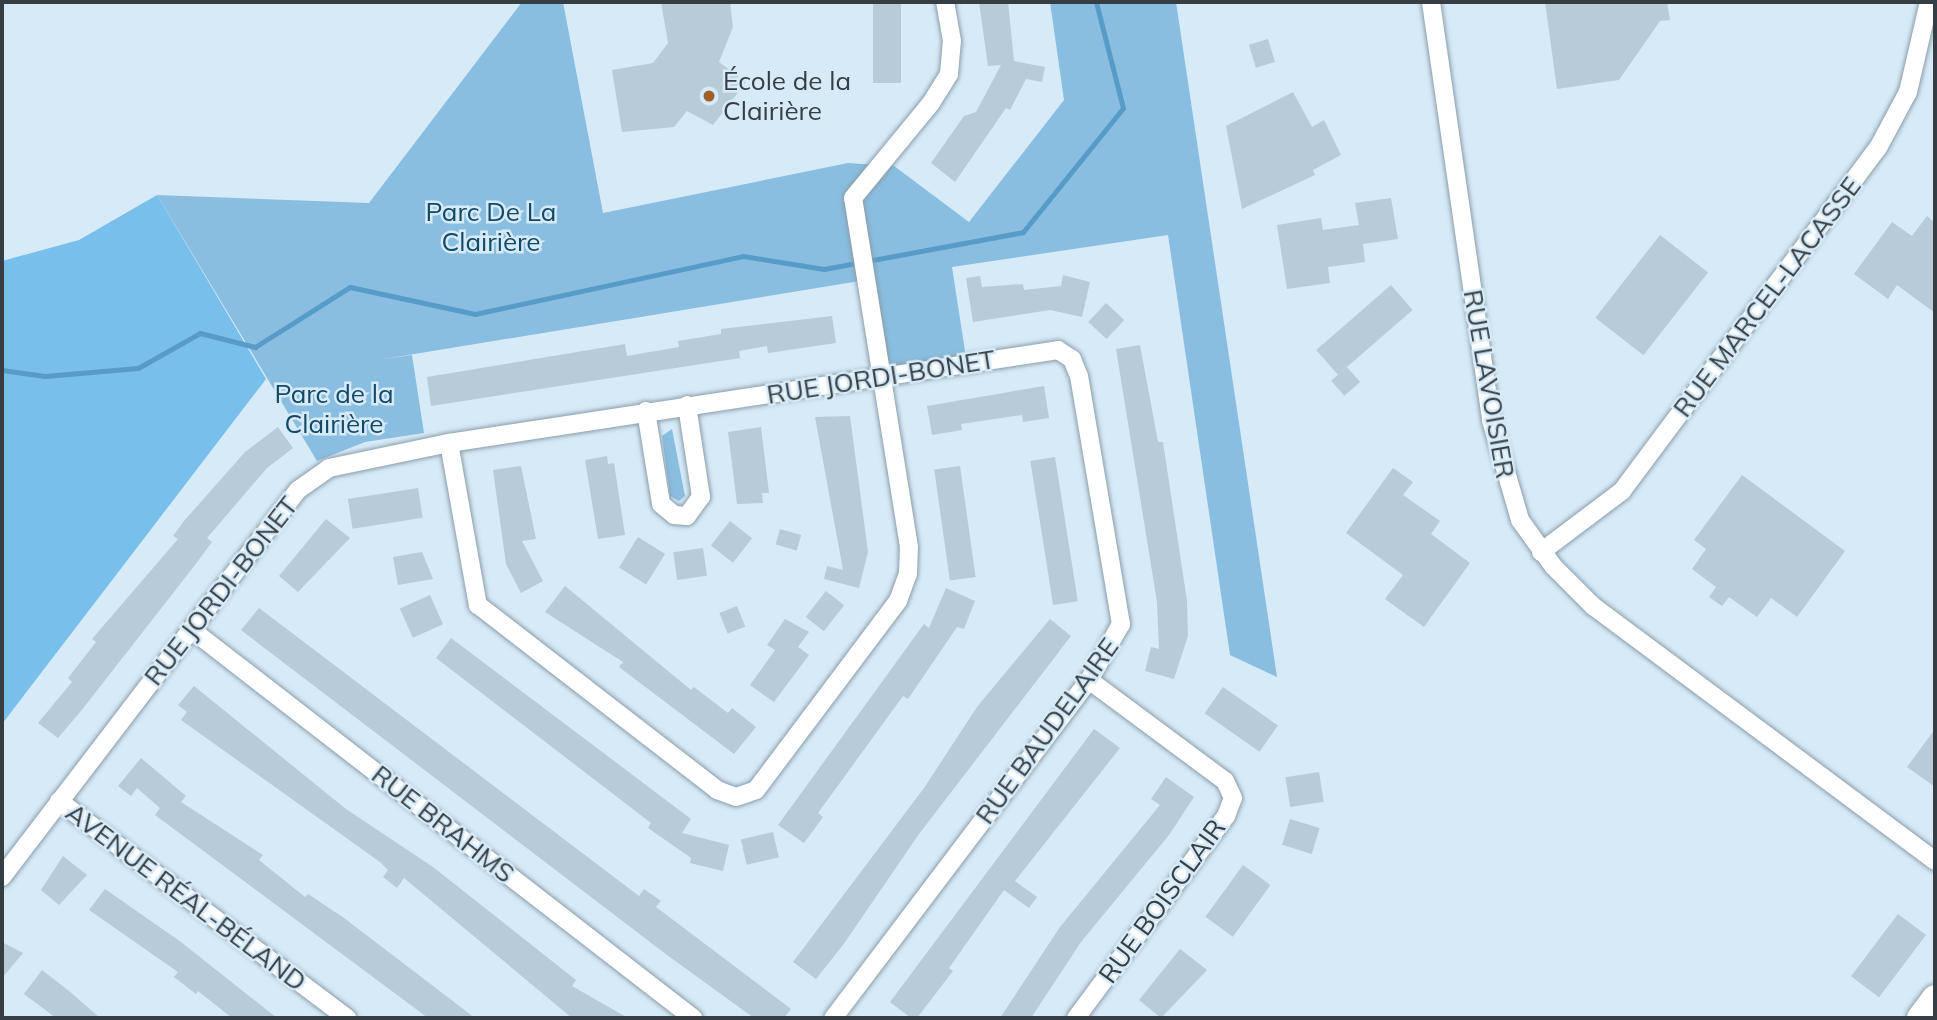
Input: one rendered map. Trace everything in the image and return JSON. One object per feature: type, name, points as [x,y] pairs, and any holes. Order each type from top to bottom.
[{"type":"street","points":[[449,443],[478,605],[717,789],[736,797],[756,790],[898,601],[904,583],[909,547],[853,198],[932,103],[949,74],[952,41],[945,2]]},
{"type":"street","name":"RUE LAVOISIER","points":[[1432,2],[1496,445],[1508,494],[1541,552],[1593,606],[1935,861]]},
{"type":"street","name":"RUE MARCEL-LACASSE","points":[[1541,552],[1622,491],[1878,148],[1908,92],[1929,2]]},
{"type":"street","name":"RUE JORDI-BONET","points":[[2,877],[298,490],[330,468],[449,443],[646,411],[1058,350],[1072,359]]},
{"type":"street","name":"RUE BAUDELAIRE","points":[[833,1018],[1089,680],[1118,633],[1120,618],[1072,359]]},
{"type":"street","points":[[646,411],[662,504],[674,515],[687,516],[701,497],[687,405]]},
{"type":"street","name":"RUE BRAHMS","points":[[192,630],[693,1018]]},
{"type":"street","name":"RUE BOISCLAIR","points":[[1076,1018],[1226,817],[1233,798],[1225,781],[1089,680]]},
{"type":"street","name":"AVENUE RÉAL-BÉLAND","points":[[59,801],[347,1018]]},
{"type":"street","points":[[1920,1018],[1935,998]]},
{"type":"green space","name":"Parc De La Clairière","points":[[522,2],[563,2],[603,213],[848,163],[894,166],[969,222],[1064,100],[1050,2],[1176,2],[1277,677],[1230,655],[1168,235],[952,267],[967,364],[883,377],[866,280],[378,360],[412,355],[424,433],[365,442],[317,461],[157,195],[369,203]]},
{"type":"green space","points":[[672,429],[685,496],[679,501],[670,496],[662,436]]},
{"type":"shaded area","points":[[157,195],[266,379],[2,724],[2,261],[79,240]]},
{"type":"building","points":[[661,2],[730,2],[733,27],[719,62],[746,82],[713,125],[687,111],[674,127],[622,132],[612,70],[653,63],[668,43]]},
{"type":"building","points":[[873,2],[901,2],[901,83],[873,83]]},
{"type":"building","points":[[979,2],[1008,2],[1014,61],[1045,67],[1042,82],[1026,79],[1010,110],[1006,108],[955,182],[931,163],[964,116],[976,112],[1001,65],[988,66]]},
{"type":"building","points":[[1545,2],[1667,2],[1670,20],[1660,21],[1619,80],[1557,89]]},
{"type":"building","points":[[1268,39],[1275,62],[1256,68],[1249,45]]},
{"type":"building","points":[[1293,92],[1312,127],[1324,120],[1341,155],[1313,170],[1315,175],[1242,209],[1226,126]]},
{"type":"building","points":[[1391,198],[1398,239],[1363,244],[1365,262],[1328,267],[1330,283],[1287,289],[1277,225],[1321,218],[1323,230],[1359,225],[1355,203]]},
{"type":"building","points":[[1927,216],[1935,223],[1935,313],[1897,285],[1888,299],[1854,274],[1892,222],[1912,236]]},
{"type":"building","points":[[1660,235],[1708,273],[1643,355],[1595,318]]},
{"type":"building","points":[[1063,275],[1090,282],[1082,317],[1050,310],[973,322],[966,278],[980,276],[982,287],[1023,284],[1024,290],[1061,286]]},
{"type":"building","points":[[1391,285],[1413,310],[1338,375],[1316,350]]},
{"type":"building","points":[[1106,303],[1124,320],[1107,339],[1088,322]]},
{"type":"building","points":[[832,316],[836,343],[768,353],[767,346],[739,351],[740,358],[431,406],[427,377],[625,344],[627,356],[679,347],[678,341],[721,334],[721,329]]},
{"type":"building","points":[[1140,345],[1158,442],[1163,442],[1187,601],[1188,636],[1174,679],[1145,671],[1151,647],[1159,649],[1157,602],[1116,349]]},
{"type":"building","points":[[1347,367],[1360,382],[1344,396],[1331,381]]},
{"type":"building","points":[[1044,386],[1049,418],[1023,422],[1022,415],[961,424],[962,430],[932,435],[927,406]]},
{"type":"building","points":[[850,416],[868,552],[859,588],[824,579],[827,566],[843,570],[815,417]]},
{"type":"building","points":[[278,427],[293,448],[267,468],[207,538],[212,542],[81,711],[58,738],[38,723],[72,682],[68,678],[96,642],[92,639],[178,539],[173,536],[184,521],[245,452]]},
{"type":"building","points":[[761,427],[769,493],[762,493],[763,503],[737,504],[728,432]]},
{"type":"building","points":[[607,456],[608,464],[614,463],[625,535],[598,539],[585,460]]},
{"type":"building","points":[[1055,457],[1078,601],[1053,605],[1030,461]]},
{"type":"building","points":[[521,466],[536,539],[522,541],[543,581],[521,593],[506,564],[493,470]]},
{"type":"building","points":[[960,466],[976,577],[950,581],[934,470]]},
{"type":"building","points":[[1393,468],[1413,482],[1403,495],[1440,521],[1431,534],[1470,563],[1424,627],[1385,599],[1403,575],[1346,533]]},
{"type":"building","points":[[1742,475],[1845,551],[1797,617],[1771,598],[1757,617],[1729,597],[1722,606],[1709,597],[1716,587],[1692,569],[1706,549],[1694,540]]},
{"type":"building","points":[[418,488],[423,518],[353,529],[348,499]]},
{"type":"building","points":[[326,519],[350,538],[298,592],[279,576]]},
{"type":"building","points":[[730,521],[752,538],[733,563],[711,545]]},
{"type":"building","points":[[780,529],[801,535],[797,550],[776,544]]},
{"type":"building","points":[[638,537],[665,554],[646,584],[619,568]]},
{"type":"building","points":[[703,548],[707,576],[677,580],[673,552]]},
{"type":"building","points":[[422,552],[433,579],[398,585],[393,557]]},
{"type":"building","points":[[565,586],[691,690],[694,687],[728,713],[732,708],[756,727],[734,754],[619,667],[623,662],[545,612]]},
{"type":"building","points":[[946,588],[975,601],[964,629],[957,627],[908,699],[903,696],[818,813],[823,817],[804,843],[778,825],[924,624],[929,628]]},
{"type":"building","points":[[826,591],[844,605],[824,631],[806,617]]},
{"type":"building","points":[[430,595],[443,624],[413,638],[400,608]]},
{"type":"building","points":[[737,606],[745,626],[728,634],[719,613]]},
{"type":"building","points":[[259,608],[639,896],[644,889],[661,901],[656,907],[791,1009],[784,1018],[754,1018],[667,955],[241,630]]},
{"type":"building","points":[[785,619],[809,632],[798,647],[809,655],[774,702],[750,685],[775,650],[767,645]]},
{"type":"building","points":[[1050,619],[1071,636],[919,834],[843,945],[816,979],[793,962],[924,788],[977,707]]},
{"type":"building","points":[[451,638],[691,819],[682,833],[729,845],[723,871],[690,863],[691,858],[648,828],[651,823],[436,658]]},
{"type":"building","points":[[194,686],[346,809],[433,867],[576,980],[572,986],[628,1018],[572,1018],[404,878],[397,888],[383,877],[388,870],[380,862],[181,720],[187,712],[178,705]]},
{"type":"building","points":[[1223,687],[1278,725],[1260,752],[1205,713]]},
{"type":"building","points":[[1094,729],[1120,748],[1015,881],[1037,897],[1029,908],[1004,890],[949,968],[953,971],[917,1018],[911,1018],[890,1002]]},
{"type":"building","points":[[1935,729],[1935,787],[1907,767]]},
{"type":"building","points":[[141,758],[186,796],[181,802],[263,855],[259,860],[305,897],[308,894],[344,918],[475,1018],[428,1018],[155,815],[160,808],[137,788],[131,796],[118,786]]},
{"type":"building","points":[[1319,772],[1324,802],[1290,807],[1285,777]]},
{"type":"building","points":[[1166,777],[1194,797],[1169,835],[1081,942],[1031,1018],[1000,1018],[1060,927],[1160,805],[1151,799]]},
{"type":"building","points":[[1290,819],[1320,828],[1312,854],[1282,845]]},
{"type":"building","points":[[773,832],[779,857],[747,865],[741,839]]},
{"type":"building","points":[[63,856],[87,875],[59,905],[41,890]]},
{"type":"building","points":[[1243,865],[1271,885],[1233,937],[1205,917]]},
{"type":"building","points":[[105,889],[181,942],[277,1018],[232,1018],[198,991],[196,994],[174,977],[178,972],[89,910]]},
{"type":"building","points":[[1898,914],[1926,935],[1879,997],[1851,976]]},
{"type":"building","points":[[2,942],[23,953],[2,978]]},
{"type":"building","points":[[1180,949],[1207,970],[1161,1018],[1139,1000]]},
{"type":"building","points":[[42,970],[100,1018],[56,1018],[24,994]]},
{"type":"waterway","points":[[2,370],[45,376],[138,368],[200,333],[255,347],[350,287],[475,314],[743,256],[824,269],[1023,232],[1123,108],[1096,2]]},
{"type":"place","name":"École de la Clairière","points":[[709,96]]},
{"type":"park label","name":"Parc de la Clairière","points":[[334,409]]}]
